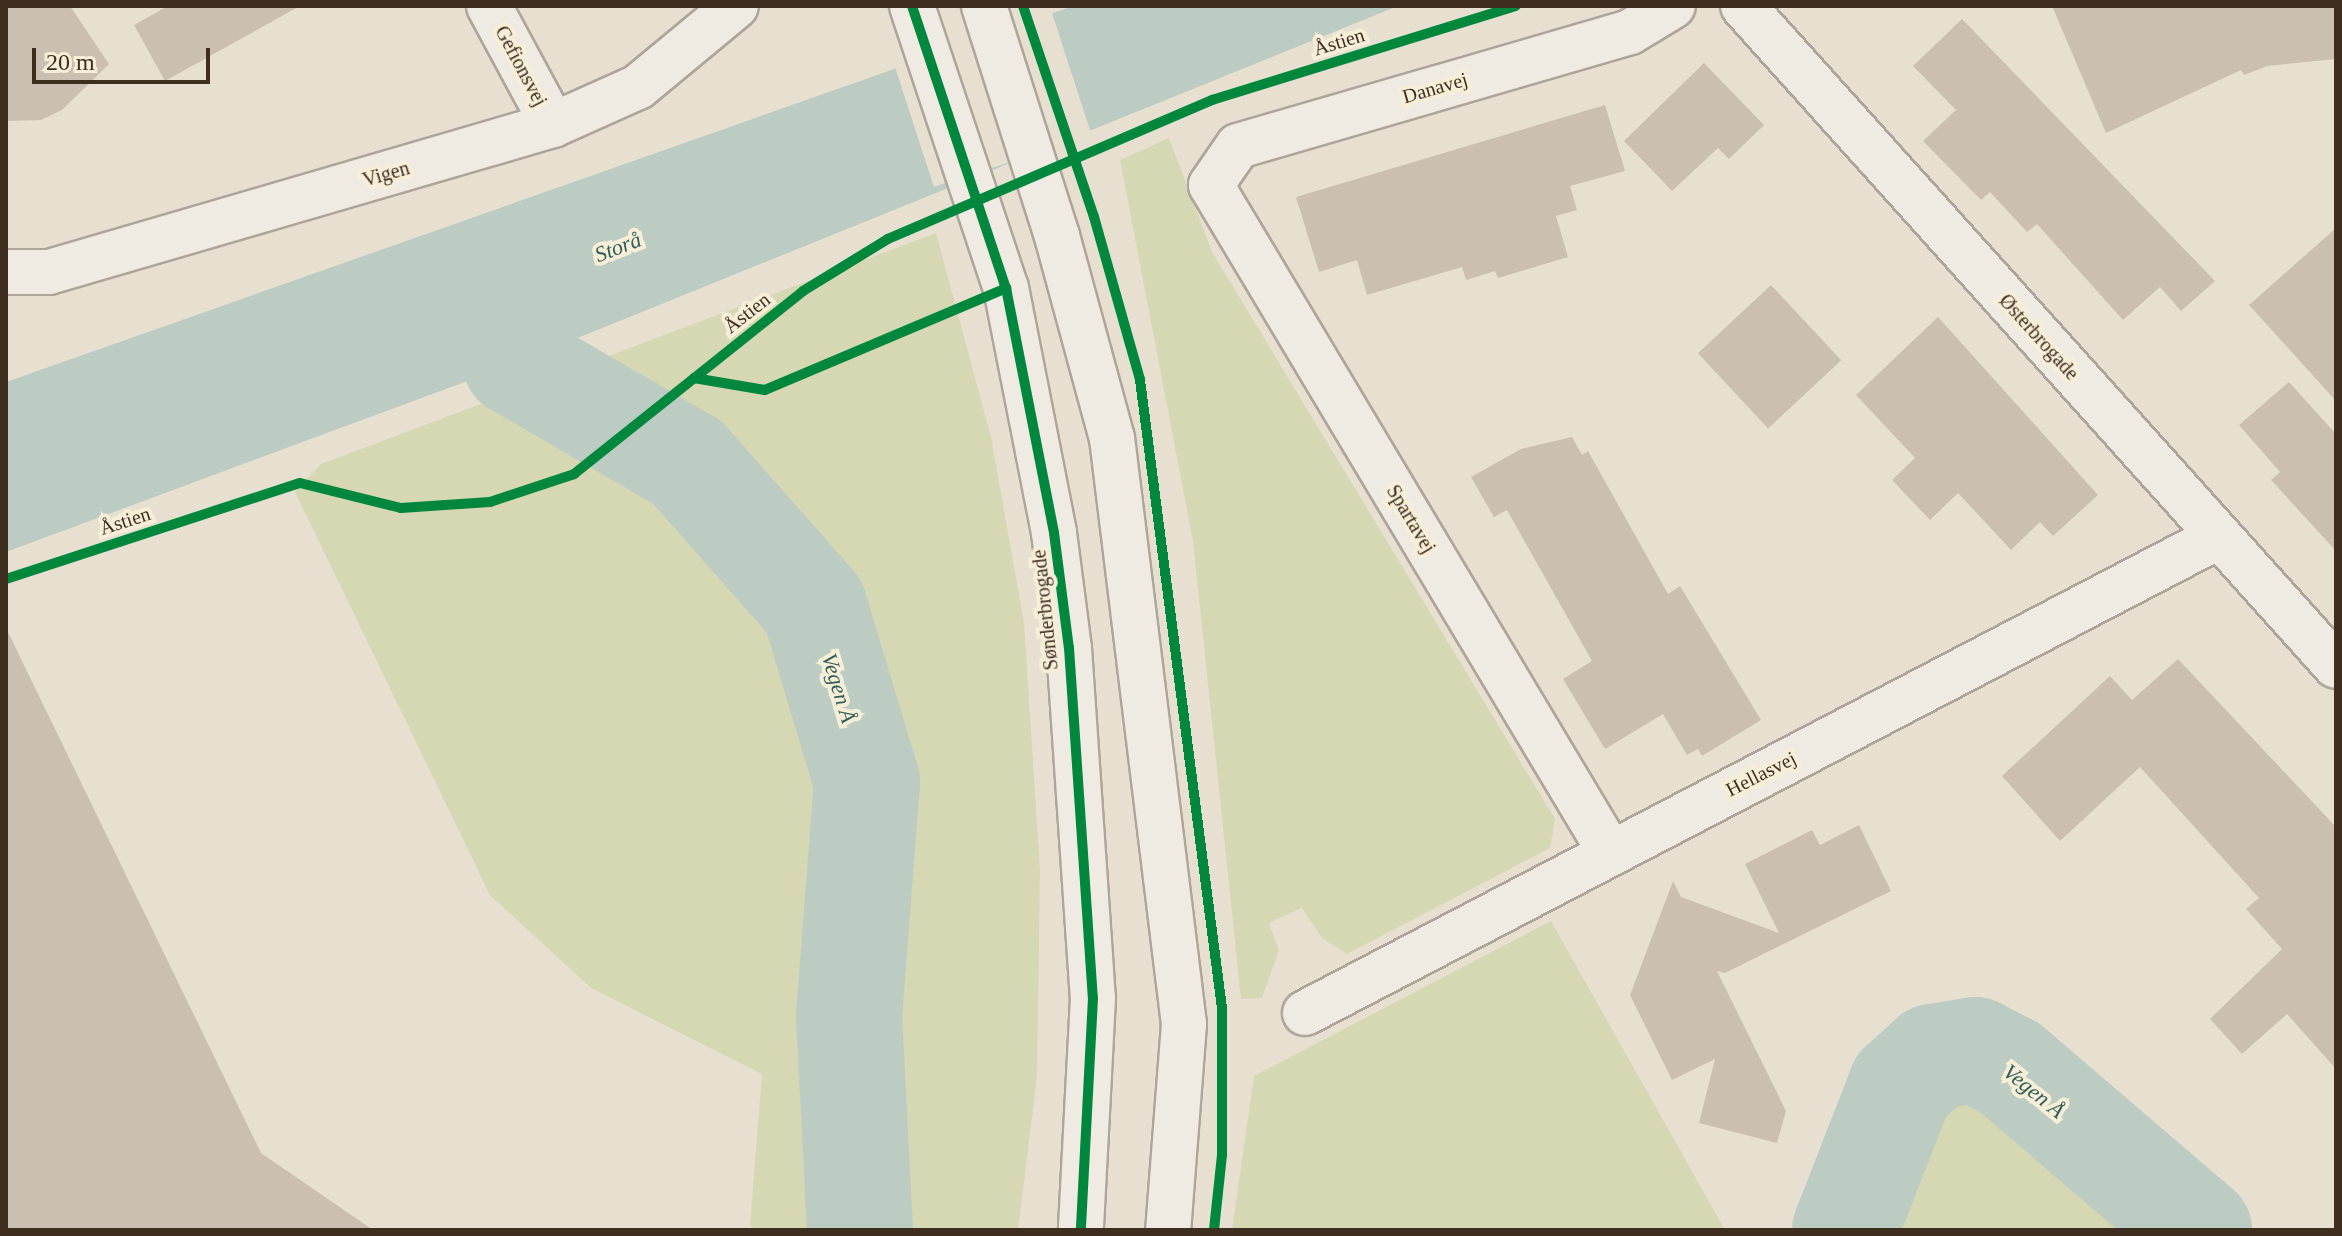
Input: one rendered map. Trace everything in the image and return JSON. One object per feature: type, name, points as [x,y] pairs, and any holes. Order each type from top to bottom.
[{"type":"street","name":"Gefionsvej","points":[[489,6],[553,125]]},
{"type":"street","name":"Vigen","points":[[6,272],[49,272],[553,125],[638,87],[736,6]]},
{"type":"street","name":"Sønderbrogade","points":[[912,6],[998,264],[1033,408],[1069,648],[1093,998],[1081,1230]]},
{"type":"street","points":[[984,6],[1057,236],[1112,438],[1184,1024],[1168,1230]]},
{"type":"street","name":"Danavej","points":[[1211,185],[1238,146],[1630,32],[1673,6]]},
{"type":"street","name":"Østerbrogade","points":[[1761,9],[2218,537],[2336,666]]},
{"type":"street","name":"Spartavej","points":[[1211,185],[1610,852]]},
{"type":"street","name":"Hellasvej","points":[[1305,1013],[2218,537]]},
{"type":"green space","points":[[1169,138],[1212,252],[1555,819],[1550,848],[1347,954],[1322,938],[1302,908],[1269,923],[1279,950],[1262,998],[1241,999],[1193,541],[1120,160]]},
{"type":"green space","points":[[936,233],[991,437],[1024,623],[1040,870],[1037,1077],[1018,1230],[754,1230],[750,1225],[762,1074],[591,988],[490,895],[295,492],[321,464]]},
{"type":"green space","points":[[1551,921],[1725,1230],[1232,1230],[1254,1076]]},
{"type":"green space","points":[[1979,1091],[2151,1230],[1837,1230],[1920,1116]]},
{"type":"water","name":"Storå","points":[[1073,6],[1398,6],[516,363],[6,552],[6,382]]},
{"type":"pier","points":[[1051,10],[1092,136],[934,187],[893,61]]},
{"type":"building","points":[[6,6],[70,6],[109,64],[62,110],[41,120],[6,121]]},
{"type":"building","points":[[168,6],[300,6],[165,81],[134,25]]},
{"type":"building","points":[[2052,6],[2336,6],[2336,59],[2267,66],[2244,75],[2241,70],[2106,133]]},
{"type":"building","points":[[1962,19],[2215,281],[2181,311],[2160,287],[2123,320],[2037,224],[2027,232],[1990,192],[1981,200],[1923,141],[1956,110],[1913,66]]},
{"type":"building","points":[[1704,63],[1764,125],[1729,159],[1718,148],[1672,191],[1624,141]]},
{"type":"building","points":[[1605,105],[1625,171],[1570,186],[1577,210],[1556,216],[1568,257],[1498,278],[1495,271],[1466,280],[1462,267],[1367,295],[1357,260],[1319,272],[1296,197]]},
{"type":"building","points":[[2336,228],[2336,401],[2249,305]]},
{"type":"building","points":[[1771,285],[1841,360],[1768,429],[1698,353]]},
{"type":"building","points":[[1938,317],[2098,495],[2053,536],[2040,522],[2011,550],[1958,493],[1930,520],[1892,480],[1915,458],[1856,395]]},
{"type":"building","points":[[2289,382],[2336,434],[2336,551],[2271,480],[2280,472],[2239,425]]},
{"type":"building","points":[[1572,437],[1582,455],[1588,451],[1668,594],[1680,586],[1761,720],[1702,756],[1698,749],[1687,755],[1663,714],[1605,749],[1563,679],[1592,661],[1507,510],[1494,517],[1471,477],[1521,449]]},
{"type":"building","points":[[6,628],[261,1153],[373,1230],[6,1230]]},
{"type":"building","points":[[2178,659],[2336,827],[2336,1069],[2287,1014],[2242,1054],[2210,1019],[2282,949],[2246,909],[2259,898],[2140,767],[2060,841],[2002,776],[2110,676],[2132,700]]},
{"type":"building","points":[[1859,825],[1891,891],[1725,973],[1717,971],[1786,1111],[1777,1143],[1699,1123],[1715,1059],[1672,1080],[1630,995],[1673,881],[1681,897],[1779,933],[1745,864],[1812,830],[1820,845]]},
{"type":"waterway","name":"Vegen Å","points":[[489,297],[516,363],[687,462],[814,606],[867,782],[849,1014],[860,1230]]},
{"type":"waterway","name":"Vegen Å","points":[[1845,1230],[1901,1086],[1933,1057],[1975,1050],[2010,1068],[2199,1230]]},
{"type":"cycle path","points":[[912,6],[1006,288],[1054,533],[1069,648],[1093,998],[1081,1230]]},
{"type":"cycle path","points":[[1023,6],[1094,217],[1140,380],[1222,1008],[1222,1155],[1214,1230]]},
{"type":"cycle path","name":"Åstien","points":[[6,579],[300,483],[401,508],[490,502],[574,474],[803,291],[888,239],[1212,100],[1516,6]]},
{"type":"cycle path","points":[[694,378],[765,390],[1006,288]]}]
